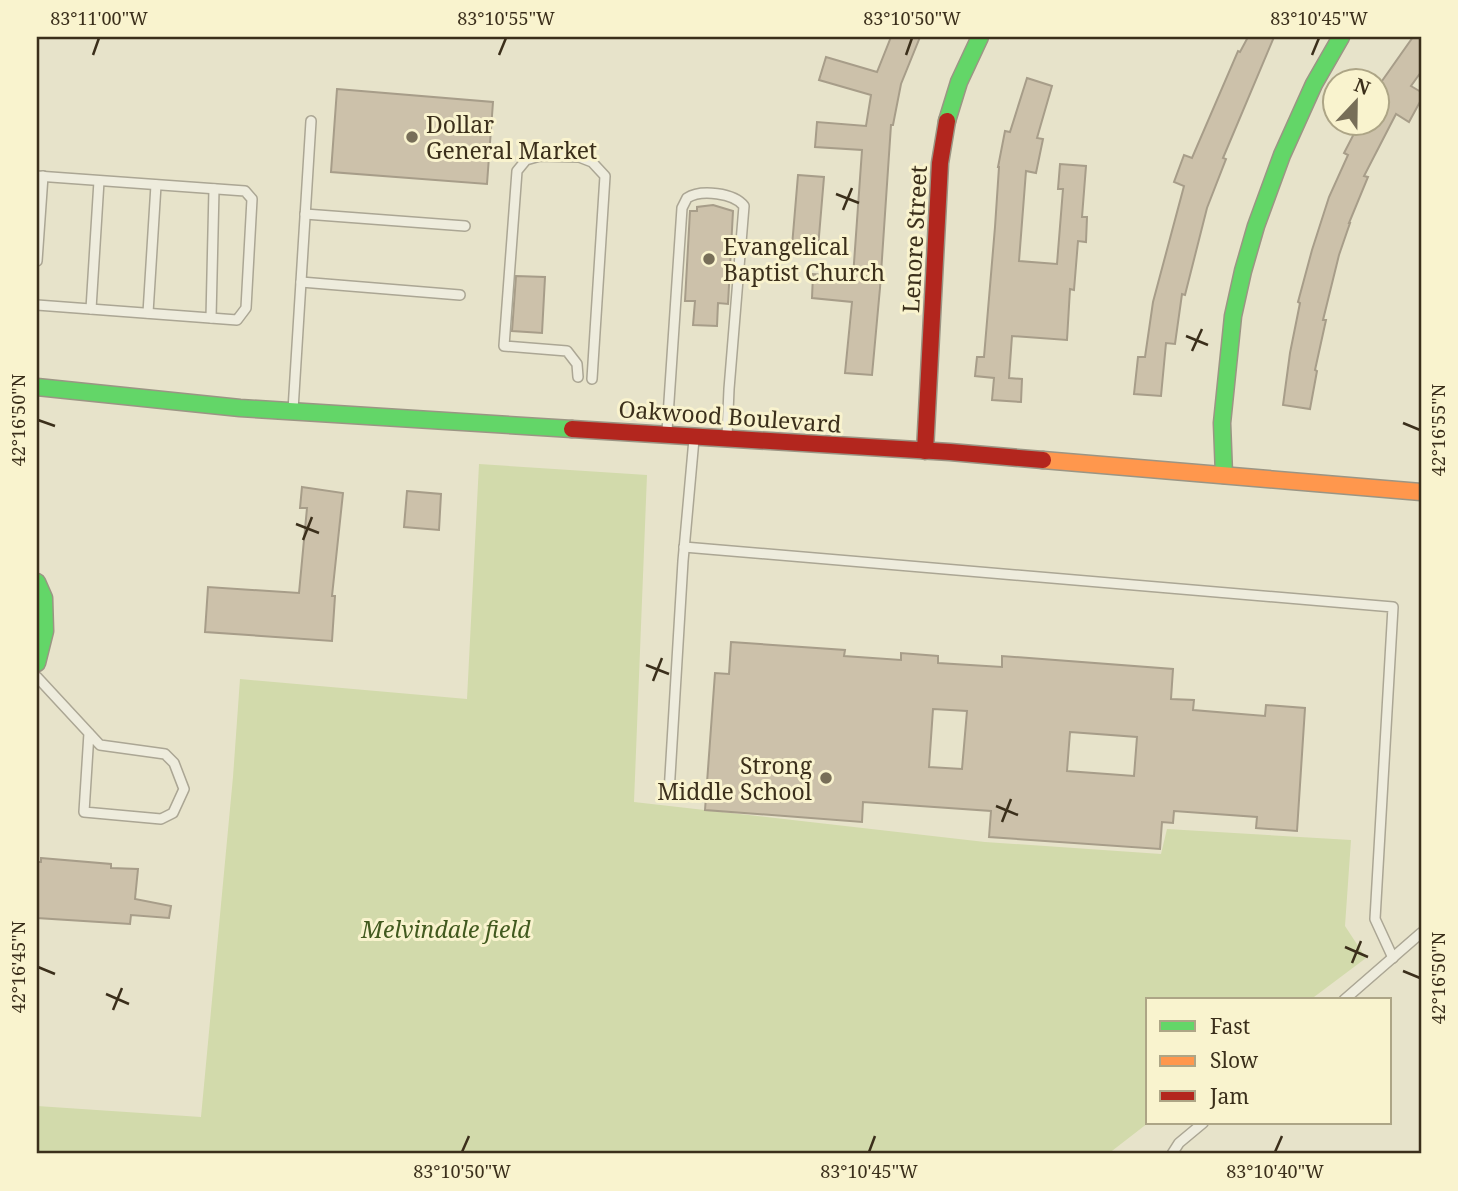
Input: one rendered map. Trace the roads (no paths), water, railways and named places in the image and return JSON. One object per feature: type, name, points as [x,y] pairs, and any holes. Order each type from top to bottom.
[{"type":"main road","name":"Lenore Street","points":[[925,451],[940,163],[945,128],[957,86],[980,37]]},
{"type":"main road","points":[[1224,475],[1222,423],[1233,316],[1243,271],[1282,155],[1314,84],[1341,37]]},
{"type":"main road","name":"Oakwood Boulevard","points":[[37,387],[240,408],[925,451],[1421,492]]},
{"type":"main road","points":[[37,582],[44,598],[45,631],[37,663]]},
{"type":"lane","points":[[293,412],[311,121]]},
{"type":"lane","points":[[578,377],[577,364],[567,351],[504,346],[517,171],[526,160],[540,156],[579,157],[592,162],[605,176],[592,379]]},
{"type":"lane","points":[[37,261],[40,176],[245,191],[252,199],[246,308],[237,320],[37,305]]},
{"type":"lane","points":[[91,309],[99,181]]},
{"type":"lane","points":[[148,313],[156,185]]},
{"type":"lane","points":[[211,318],[214,189]]},
{"type":"lane","points":[[667,434],[682,208],[687,198],[698,193],[731,196],[744,206],[727,438]]},
{"type":"lane","points":[[306,214],[464,226]]},
{"type":"lane","points":[[301,282],[460,295]]},
{"type":"lane","points":[[669,793],[684,547],[694,436]]},
{"type":"lane","points":[[684,547],[1393,607],[1375,919],[1393,958]]},
{"type":"lane","points":[[37,677],[89,733],[100,745],[165,754],[174,763],[184,789],[173,813],[161,819],[84,812],[89,733]]},
{"type":"lane","points":[[1346,998],[1421,933]]},
{"type":"lane","points":[[1172,1154],[1202,1124]]},
{"type":"place","name":"Dollar General Market","points":[[412,137]]},
{"type":"place","name":"Evangelical Baptist Church","points":[[709,259]]},
{"type":"place","name":"Strong Middle School","points":[[826,778]]},
{"type":"park label","name":"Melvindale field","points":[[446,929]]}]
